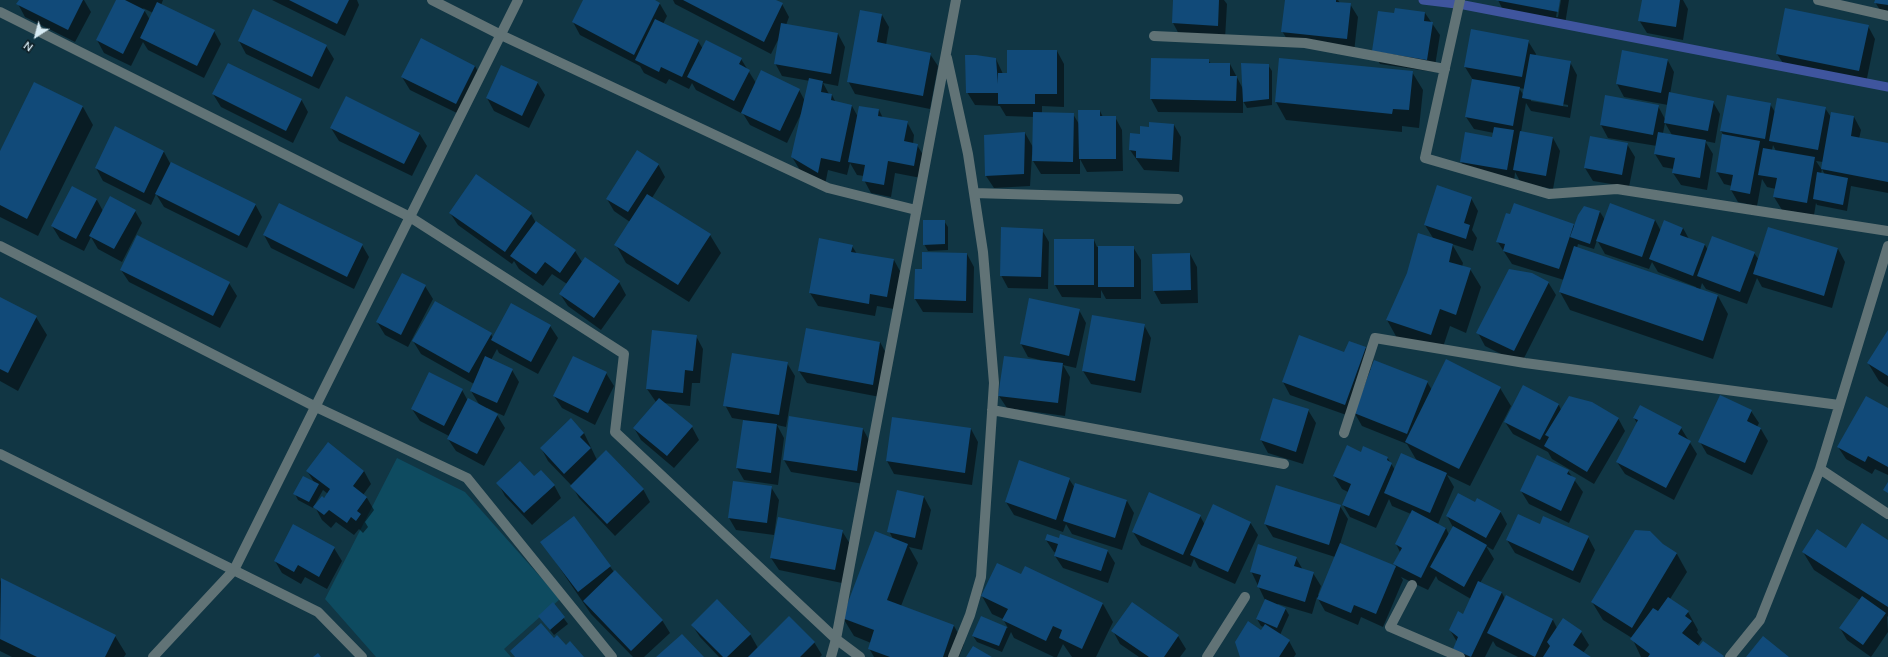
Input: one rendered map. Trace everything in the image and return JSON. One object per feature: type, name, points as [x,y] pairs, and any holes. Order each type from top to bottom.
[{"type":"street","points":[[432,0],[502,35],[828,188],[916,210]]},
{"type":"street","points":[[153,657],[234,570],[502,35],[518,0]]},
{"type":"street","points":[[831,657],[836,639],[956,0]]},
{"type":"street","points":[[1460,0],[1425,158],[1549,194],[1617,189],[1888,231]]},
{"type":"street","points":[[1818,0],[1888,16]]},
{"type":"street","points":[[0,12],[410,217],[624,354],[615,432],[836,639],[860,657]]},
{"type":"street","points":[[1154,36],[1305,43],[1445,69]]},
{"type":"street","points":[[946,54],[968,154],[974,193],[984,267],[994,384],[981,577],[970,615],[953,657]]},
{"type":"street","points":[[974,193],[1178,199]]},
{"type":"street","points":[[0,246],[316,406],[467,478],[612,657]]},
{"type":"street","points":[[1730,657],[1760,620],[1820,469],[1888,246]]},
{"type":"street","points":[[1344,432],[1375,338],[1525,362],[1839,405]]},
{"type":"street","points":[[992,410],[1284,464]]},
{"type":"street","points":[[0,454],[318,612],[362,657]]},
{"type":"street","points":[[1820,469],[1888,514]]},
{"type":"street","points":[[1412,585],[1390,627],[1460,657]]},
{"type":"street","points":[[1207,657],[1245,597]]},
{"type":"shaded area","points":[[397,458],[465,492],[560,599],[504,649],[511,657],[376,657],[325,599]]},
{"type":"building","points":[[19,0],[83,0],[68,30],[16,4]]},
{"type":"building","points":[[116,0],[125,0],[145,10],[123,54],[96,40]]},
{"type":"building","points":[[289,0],[349,0],[337,24]]},
{"type":"building","points":[[583,0],[655,0],[660,3],[634,55],[572,22]]},
{"type":"building","points":[[683,0],[776,0],[783,3],[764,42]]},
{"type":"building","points":[[1173,0],[1219,0],[1218,26],[1172,23]]},
{"type":"building","points":[[1285,0],[1336,0],[1336,2],[1351,3],[1347,39],[1281,32]]},
{"type":"building","points":[[1495,0],[1560,0],[1558,12]]},
{"type":"building","points":[[1642,0],[1680,0],[1676,27],[1638,21]]},
{"type":"building","points":[[1875,0],[1888,0],[1888,5],[1874,3]]},
{"type":"building","points":[[157,2],[215,30],[197,66],[140,38]]},
{"type":"building","points":[[1395,8],[1425,12],[1424,21],[1433,22],[1427,60],[1372,51],[1378,11],[1394,13]]},
{"type":"building","points":[[1785,8],[1869,25],[1859,71],[1776,54]]},
{"type":"building","points":[[253,9],[327,45],[312,77],[238,41]]},
{"type":"building","points":[[860,10],[882,14],[877,42],[931,53],[923,96],[847,82]]},
{"type":"building","points":[[655,19],[699,40],[682,77],[661,67],[659,72],[635,60]]},
{"type":"building","points":[[781,23],[838,33],[831,74],[774,64]]},
{"type":"building","points":[[1471,29],[1529,40],[1522,77],[1464,67]]},
{"type":"building","points":[[421,38],[475,66],[456,104],[401,77]]},
{"type":"building","points":[[706,40],[742,58],[739,64],[750,70],[734,101],[687,77]]},
{"type":"building","points":[[1007,50],[1057,50],[1057,94],[1035,94],[1035,104],[998,104],[998,93],[966,93],[965,55],[996,58],[998,84],[998,73],[1007,73]]},
{"type":"building","points":[[1622,50],[1668,59],[1661,93],[1616,84]]},
{"type":"building","points":[[1530,54],[1571,61],[1563,106],[1522,98]]},
{"type":"building","points":[[1151,58],[1209,59],[1209,63],[1230,63],[1230,76],[1237,76],[1236,101],[1150,99]]},
{"type":"building","points":[[1279,58],[1413,71],[1409,110],[1393,109],[1392,114],[1275,102]]},
{"type":"building","points":[[228,63],[302,99],[286,131],[212,94]]},
{"type":"building","points":[[1241,63],[1269,64],[1269,99],[1243,102]]},
{"type":"building","points":[[501,65],[538,82],[522,116],[486,98]]},
{"type":"building","points":[[761,70],[800,89],[780,131],[741,113]]},
{"type":"building","points":[[809,78],[823,81],[821,92],[832,94],[831,100],[852,105],[840,162],[821,158],[818,173],[791,157]]},
{"type":"building","points":[[1472,79],[1520,87],[1513,126],[1465,117]]},
{"type":"building","points":[[34,82],[83,106],[27,219],[0,205],[0,151]]},
{"type":"building","points":[[1669,92],[1714,101],[1708,131],[1664,123]]},
{"type":"building","points":[[1605,95],[1659,105],[1653,135],[1600,125]]},
{"type":"building","points":[[1727,95],[1771,103],[1765,139],[1720,131]]},
{"type":"building","points":[[346,96],[420,133],[404,164],[330,128]]},
{"type":"building","points":[[1777,98],[1826,107],[1818,150],[1769,141]]},
{"type":"building","points":[[859,106],[879,109],[878,116],[908,121],[904,141],[918,144],[914,166],[888,161],[884,185],[862,181],[865,165],[848,162]]},
{"type":"building","points":[[1078,110],[1100,110],[1100,116],[1116,116],[1116,159],[1079,159]]},
{"type":"building","points":[[1033,112],[1074,113],[1073,162],[1032,161]]},
{"type":"building","points":[[1831,112],[1854,116],[1851,136],[1888,143],[1888,182],[1821,169]]},
{"type":"building","points":[[1149,122],[1174,124],[1172,160],[1136,158],[1136,151],[1129,150],[1130,133],[1140,134],[1140,126],[1149,127]]},
{"type":"building","points":[[115,126],[164,151],[144,193],[95,168]]},
{"type":"building","points":[[1494,127],[1514,130],[1507,170],[1460,162],[1465,132],[1492,137]]},
{"type":"building","points":[[1520,131],[1553,137],[1546,176],[1513,170]]},
{"type":"building","points":[[1025,132],[1024,174],[985,176],[984,135]]},
{"type":"building","points":[[1658,132],[1706,140],[1700,178],[1672,173],[1675,158],[1654,154]]},
{"type":"building","points":[[1722,134],[1760,141],[1750,194],[1730,190],[1733,175],[1716,172]]},
{"type":"building","points":[[1590,136],[1628,143],[1622,175],[1584,168]]},
{"type":"building","points":[[1763,148],[1815,157],[1807,203],[1773,197],[1777,178],[1758,175]]},
{"type":"building","points":[[637,150],[659,164],[628,212],[606,199]]},
{"type":"building","points":[[171,162],[256,204],[239,236],[155,194]]},
{"type":"building","points":[[1817,172],[1848,178],[1843,205],[1813,199]]},
{"type":"building","points":[[476,174],[532,213],[505,252],[449,213]]},
{"type":"building","points":[[1437,185],[1472,197],[1464,223],[1470,225],[1466,239],[1424,225]]},
{"type":"building","points":[[72,186],[97,199],[76,239],[51,226]]},
{"type":"building","points":[[647,194],[711,234],[678,285],[614,245]]},
{"type":"building","points":[[110,196],[136,210],[114,249],[89,236]]},
{"type":"building","points":[[279,203],[363,244],[347,277],[263,235]]},
{"type":"building","points":[[1514,203],[1574,224],[1559,269],[1503,251],[1505,244],[1496,242],[1506,213],[1510,214]]},
{"type":"building","points":[[1610,203],[1655,220],[1642,257],[1596,241]]},
{"type":"building","points":[[1584,206],[1600,211],[1590,244],[1570,237],[1578,215]]},
{"type":"building","points":[[923,220],[945,220],[945,244],[923,245]]},
{"type":"building","points":[[1664,220],[1683,228],[1680,235],[1705,244],[1693,276],[1649,259]]},
{"type":"building","points":[[536,221],[576,250],[560,273],[545,262],[536,274],[510,256]]},
{"type":"building","points":[[1001,227],[1043,229],[1041,277],[1000,276]]},
{"type":"building","points":[[1768,227],[1838,248],[1824,296],[1753,274]]},
{"type":"building","points":[[1418,233],[1453,244],[1449,262],[1471,268],[1456,315],[1440,309],[1431,335],[1386,320],[1407,273]]},
{"type":"building","points":[[137,235],[230,282],[213,316],[120,270]]},
{"type":"building","points":[[1712,236],[1755,252],[1740,292],[1697,276]]},
{"type":"building","points":[[819,238],[853,245],[851,252],[894,259],[887,297],[870,294],[869,304],[809,293]]},
{"type":"building","points":[[1054,239],[1094,239],[1094,285],[1054,285]]},
{"type":"building","points":[[1098,246],[1134,246],[1134,287],[1098,287]]},
{"type":"building","points":[[1574,246],[1718,295],[1703,341],[1559,292]]},
{"type":"building","points":[[922,252],[967,253],[966,301],[914,299],[915,269],[922,269]]},
{"type":"building","points":[[1190,253],[1191,290],[1153,291],[1152,254]]},
{"type":"building","points":[[585,257],[620,281],[594,318],[559,294]]},
{"type":"building","points":[[1509,269],[1532,273],[1549,282],[1514,351],[1476,333]]},
{"type":"building","points":[[402,273],[426,285],[401,335],[376,322]]},
{"type":"building","points":[[0,297],[37,316],[8,373],[0,369]]},
{"type":"building","points":[[1029,298],[1080,309],[1069,356],[1020,344]]},
{"type":"building","points":[[435,301],[492,333],[469,373],[412,341]]},
{"type":"building","points":[[511,303],[551,325],[531,362],[491,340]]},
{"type":"building","points":[[1092,315],[1145,324],[1135,381],[1082,371]]},
{"type":"building","points":[[806,328],[880,342],[873,385],[798,371]]},
{"type":"building","points":[[652,330],[697,335],[693,371],[685,370],[683,393],[646,389]]},
{"type":"building","points":[[1888,330],[1888,376],[1867,363]]},
{"type":"building","points":[[1299,335],[1344,352],[1349,341],[1366,347],[1345,405],[1282,382]]},
{"type":"building","points":[[732,353],[788,362],[779,415],[723,406]]},
{"type":"building","points":[[485,356],[513,369],[497,403],[470,391]]},
{"type":"building","points":[[573,356],[607,372],[588,413],[553,396]]},
{"type":"building","points":[[1004,356],[1063,363],[1058,403],[998,396]]},
{"type":"building","points":[[1446,359],[1501,387],[1459,469],[1405,442]]},
{"type":"building","points":[[1374,360],[1428,381],[1407,434],[1354,413]]},
{"type":"building","points":[[429,372],[463,389],[444,426],[411,409]]},
{"type":"building","points":[[1523,385],[1559,404],[1540,440],[1504,422]]},
{"type":"building","points":[[1720,395],[1752,410],[1747,421],[1761,428],[1745,463],[1698,442]]},
{"type":"building","points":[[1569,396],[1592,402],[1619,418],[1587,472],[1544,446],[1549,437],[1545,435]]},
{"type":"building","points":[[1866,396],[1888,408],[1888,467],[1868,456],[1865,462],[1837,447]]},
{"type":"building","points":[[468,398],[498,414],[477,454],[447,439]]},
{"type":"building","points":[[659,398],[693,426],[667,456],[633,428]]},
{"type":"building","points":[[1273,398],[1309,409],[1296,452],[1260,440]]},
{"type":"building","points":[[1640,405],[1682,427],[1678,434],[1691,441],[1666,488],[1616,462],[1638,420],[1633,418]]},
{"type":"building","points":[[789,416],[863,428],[857,471],[783,460]]},
{"type":"building","points":[[892,417],[971,428],[965,473],[886,461]]},
{"type":"building","points":[[571,418],[584,433],[580,437],[591,448],[564,474],[540,448]]},
{"type":"building","points":[[743,420],[777,424],[771,473],[736,468]]},
{"type":"building","points":[[328,442],[364,471],[353,486],[367,497],[357,511],[361,514],[356,521],[351,517],[347,523],[329,510],[324,515],[313,507],[322,496],[324,498],[330,489],[306,471]]},
{"type":"building","points":[[1347,445],[1361,452],[1363,446],[1388,457],[1387,460],[1392,463],[1369,516],[1342,505],[1351,484],[1333,476]]},
{"type":"building","points":[[606,450],[644,489],[607,524],[570,486]]},
{"type":"building","points":[[1401,453],[1447,473],[1430,513],[1384,493]]},
{"type":"building","points":[[1537,455],[1569,470],[1567,474],[1576,478],[1561,511],[1520,491]]},
{"type":"building","points":[[1019,460],[1070,478],[1056,520],[1005,502]]},
{"type":"building","points":[[520,461],[534,476],[541,470],[555,485],[524,513],[496,483]]},
{"type":"building","points":[[303,476],[319,484],[309,502],[293,494]]},
{"type":"building","points":[[733,481],[772,486],[767,523],[728,518]]},
{"type":"building","points":[[1888,482],[1888,493],[1883,490]]},
{"type":"building","points":[[1075,483],[1127,500],[1115,538],[1063,521]]},
{"type":"building","points":[[1276,485],[1341,505],[1329,545],[1264,524]]},
{"type":"building","points":[[897,490],[924,496],[915,538],[887,532]]},
{"type":"building","points":[[1149,492],[1201,515],[1183,555],[1132,532]]},
{"type":"building","points":[[1458,493],[1475,502],[1477,498],[1501,511],[1486,538],[1446,516]]},
{"type":"building","points":[[1213,504],[1251,522],[1228,572],[1190,555]]},
{"type":"building","points":[[1412,510],[1446,528],[1421,578],[1393,564],[1402,548],[1395,544]]},
{"type":"building","points":[[1518,514],[1540,524],[1543,516],[1589,536],[1573,571],[1506,540]]},
{"type":"building","points":[[574,516],[611,566],[578,592],[540,542]]},
{"type":"building","points":[[778,517],[843,530],[835,570],[770,558]]},
{"type":"building","points":[[1862,523],[1888,540],[1888,607],[1802,552],[1817,529],[1846,548]]},
{"type":"building","points":[[293,524],[335,547],[319,577],[298,565],[294,572],[274,561]]},
{"type":"building","points":[[1453,526],[1487,545],[1464,587],[1430,567]]},
{"type":"building","points":[[1635,530],[1650,531],[1663,544],[1677,553],[1632,628],[1591,602]]},
{"type":"building","points":[[875,531],[908,544],[887,600],[954,625],[943,657],[890,657],[868,649],[874,630],[842,618]]},
{"type":"building","points":[[1047,534],[1059,538],[1060,534],[1108,550],[1101,571],[1054,556],[1058,544],[1045,540]]},
{"type":"building","points":[[1340,543],[1396,566],[1376,614],[1354,605],[1351,613],[1317,599]]},
{"type":"building","points":[[1258,544],[1297,557],[1294,566],[1314,572],[1305,602],[1257,587],[1261,575],[1250,572]]},
{"type":"building","points":[[997,563],[1021,574],[1025,566],[1103,603],[1082,649],[1059,638],[1062,630],[1053,626],[1046,641],[1002,620],[1008,609],[981,596]]},
{"type":"building","points":[[615,570],[663,620],[631,651],[583,601]]},
{"type":"building","points":[[1,578],[116,635],[105,657],[37,657],[0,639]]},
{"type":"building","points":[[1478,581],[1502,592],[1471,657],[1453,649],[1458,637],[1449,630],[1458,611],[1463,614]]},
{"type":"building","points":[[1506,595],[1553,619],[1535,657],[1487,633]]},
{"type":"building","points":[[1862,596],[1886,613],[1863,645],[1839,628]]},
{"type":"building","points":[[1668,597],[1689,611],[1685,616],[1692,621],[1682,633],[1699,646],[1703,641],[1724,656],[1723,657],[1648,657],[1650,654],[1630,639],[1653,608],[1658,611]]},
{"type":"building","points":[[717,599],[751,634],[727,657],[723,657],[691,625]]},
{"type":"building","points":[[1265,599],[1286,608],[1277,628],[1256,619]]},
{"type":"building","points":[[553,602],[565,617],[550,630],[538,616]]},
{"type":"building","points":[[1132,602],[1179,635],[1164,657],[1149,657],[1111,631]]},
{"type":"building","points":[[789,616],[815,642],[800,657],[748,657]]},
{"type":"building","points":[[981,616],[1007,627],[999,646],[972,636]]},
{"type":"building","points":[[1563,618],[1582,631],[1573,645],[1591,657],[1543,657],[1550,646],[1547,642]]},
{"type":"building","points":[[1248,621],[1261,630],[1265,624],[1290,640],[1279,657],[1240,657],[1235,642]]},
{"type":"building","points":[[541,623],[554,638],[557,635],[566,645],[570,641],[584,657],[515,657],[510,651]]},
{"type":"building","points":[[682,634],[704,657],[656,657]]},
{"type":"building","points":[[1763,636],[1789,657],[1746,657]]},
{"type":"building","points":[[973,646],[992,657],[966,657]]},
{"type":"building","points":[[318,653],[321,657],[313,657]]},
{"type":"waterway","points":[[1423,0],[1464,5],[1888,87]]}]
